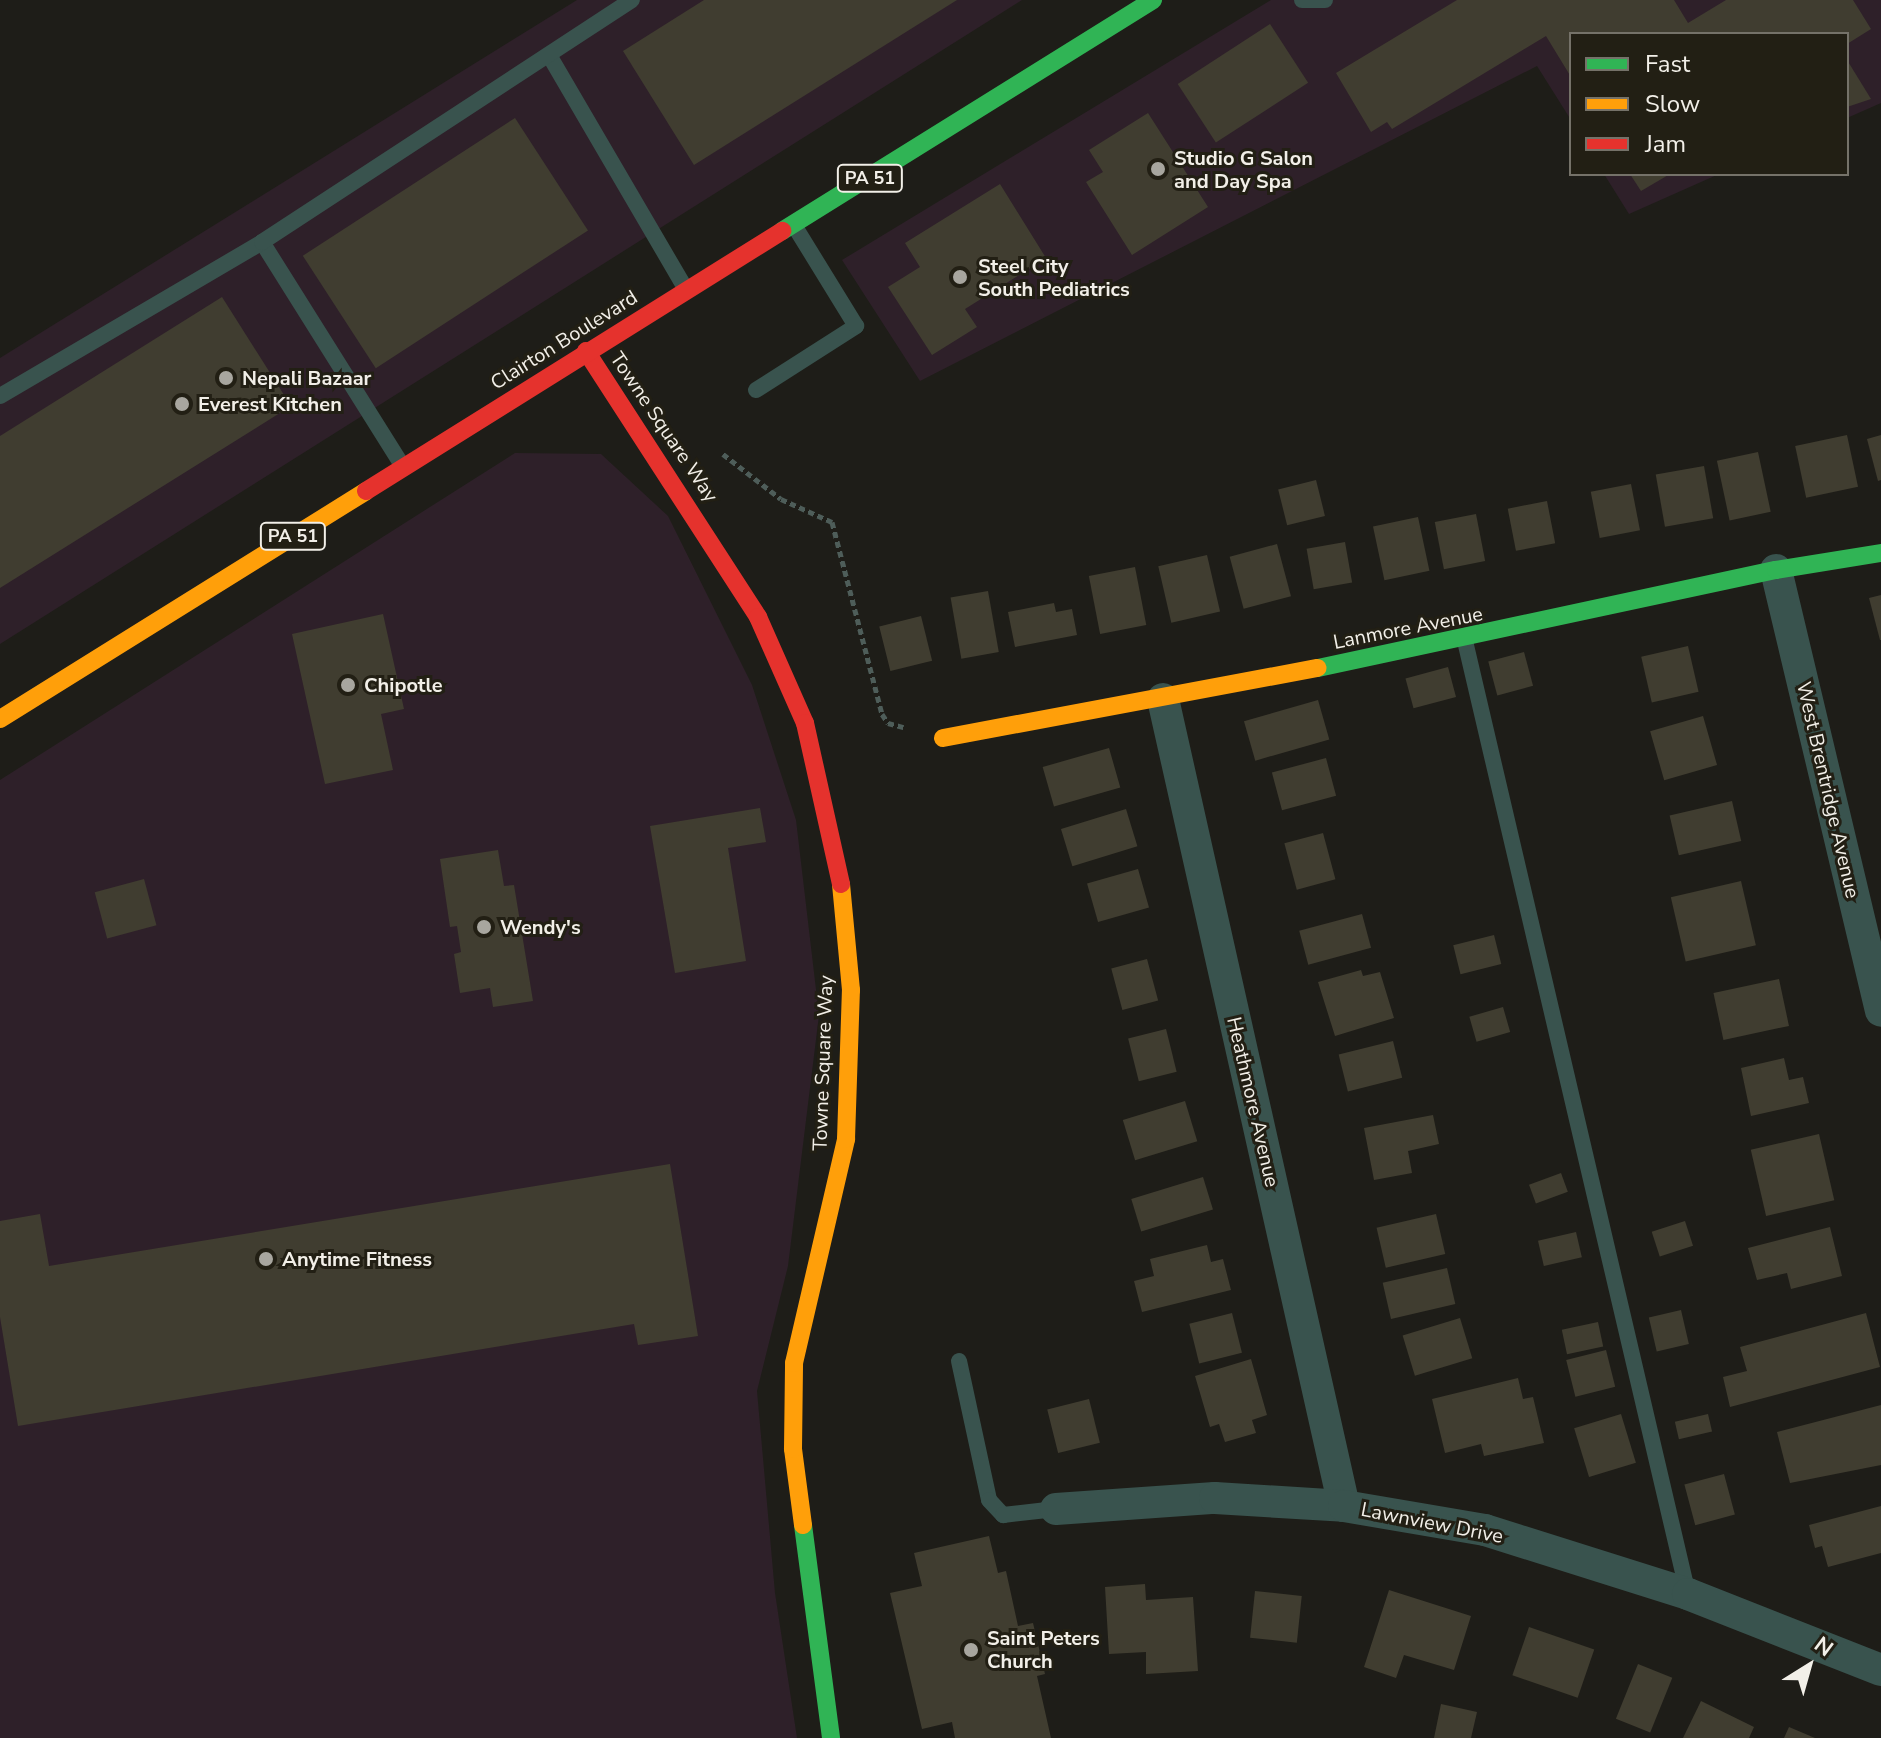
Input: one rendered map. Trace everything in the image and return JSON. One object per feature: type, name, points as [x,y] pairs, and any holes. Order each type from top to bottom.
[{"type":"main road","name":"Clairton Boulevard","points":[[0,719],[1153,0]]},
{"type":"main road","name":"Towne Square Way","points":[[586,351],[711,537],[758,617],[805,723],[839,864],[851,990],[846,1139],[794,1363],[793,1449],[831,1738]]},
{"type":"main road","name":"Lanmore Avenue","points":[[943,738],[1465,640],[1776,570],[1881,553]]},
{"type":"street","name":"West Brentridge Avenue","points":[[1776,570],[1881,1011]]},
{"type":"street","name":"Heathmore Avenue","points":[[1163,699],[1344,1506]]},
{"type":"street","name":"Lawnview Drive","points":[[1056,1509],[1215,1498],[1344,1506],[1485,1530],[1688,1594],[1881,1670]]},
{"type":"lane","points":[[0,396],[262,242],[632,0]]},
{"type":"lane","points":[[1303,0],[1325,0]]},
{"type":"lane","points":[[549,55],[686,289]]},
{"type":"lane","points":[[756,390],[856,326],[795,225]]},
{"type":"lane","points":[[262,242],[403,467]]},
{"type":"lane","points":[[1465,640],[1688,1594]]},
{"type":"lane","points":[[959,1361],[989,1500],[1003,1515],[1056,1509]]},
{"type":"path","points":[[723,454],[781,499],[832,522],[882,714],[888,723]]},
{"type":"shaded area","points":[[577,0],[1022,0],[0,644],[0,358]]},
{"type":"shaded area","points":[[1271,0],[1881,0],[1881,103],[1849,117],[1849,32],[1569,32],[1569,117],[1537,66],[920,381],[842,260]]},
{"type":"shaded area","points":[[1605,176],[1714,176],[1629,214]]},
{"type":"shaded area","points":[[515,453],[601,454],[668,516],[752,685],[796,820],[819,1015],[788,1266],[757,1391],[775,1593],[797,1738],[0,1738],[0,780]]},
{"type":"building","points":[[704,0],[957,0],[694,165],[623,51]]},
{"type":"building","points":[[1457,0],[1674,0],[1688,23],[1726,0],[1853,0],[1871,29],[1849,43],[1849,32],[1569,32],[1569,74],[1546,36],[1392,129],[1387,122],[1371,132],[1336,73]]},
{"type":"building","points":[[1270,24],[1308,83],[1216,143],[1178,84]]},
{"type":"building","points":[[1849,63],[1871,99],[1849,106]]},
{"type":"building","points":[[1148,113],[1208,207],[1132,255],[1086,182],[1103,172],[1089,150]]},
{"type":"building","points":[[515,118],[588,230],[376,368],[303,256]]},
{"type":"building","points":[[1631,176],[1667,176],[1641,191]]},
{"type":"building","name":"Steel City South Pediatrics","points":[[1000,184],[1046,258],[965,309],[977,327],[932,355],[888,287],[920,267],[905,243]]},
{"type":"building","points":[[222,297],[291,406],[0,588],[0,436]]},
{"type":"building","points":[[1847,435],[1858,487],[1806,498],[1795,446]]},
{"type":"building","points":[[1881,435],[1881,480],[1878,481],[1867,439]]},
{"type":"building","points":[[1758,452],[1771,512],[1730,520],[1717,461]]},
{"type":"building","points":[[1704,466],[1713,518],[1665,527],[1656,475]]},
{"type":"building","points":[[1316,480],[1325,516],[1287,525],[1278,489]]},
{"type":"building","points":[[1631,484],[1640,530],[1600,538],[1591,492]]},
{"type":"building","points":[[1547,501],[1555,543],[1516,551],[1508,509]]},
{"type":"building","points":[[1476,514],[1485,561],[1444,569],[1435,522]]},
{"type":"building","points":[[1418,517],[1429,571],[1384,580],[1373,527]]},
{"type":"building","points":[[1345,542],[1352,582],[1314,589],[1307,549]]},
{"type":"building","points":[[1277,544],[1291,596],[1244,609],[1230,557]]},
{"type":"building","points":[[1207,555],[1220,612],[1171,623],[1158,566]]},
{"type":"building","points":[[1135,567],[1146,625],[1100,634],[1089,576]]},
{"type":"building","points":[[988,591],[999,652],[961,659],[951,598]]},
{"type":"building","points":[[1881,595],[1881,640],[1880,640],[1869,598]]},
{"type":"building","points":[[1054,603],[1056,612],[1072,609],[1077,635],[1015,647],[1008,612]]},
{"type":"building","points":[[383,614],[404,709],[381,714],[393,770],[325,784],[292,634]]},
{"type":"building","points":[[921,616],[932,661],[890,671],[879,626]]},
{"type":"building","points":[[1688,646],[1699,692],[1652,703],[1641,657]]},
{"type":"building","points":[[1524,652],[1533,686],[1497,695],[1488,662]]},
{"type":"building","points":[[1448,667],[1456,697],[1414,708],[1405,678]]},
{"type":"building","points":[[1318,700],[1329,739],[1255,761],[1244,721]]},
{"type":"building","points":[[1703,716],[1717,765],[1664,780],[1650,731]]},
{"type":"building","points":[[1109,748],[1120,787],[1054,806],[1043,767]]},
{"type":"building","points":[[1326,758],[1336,796],[1282,810],[1272,772]]},
{"type":"building","points":[[1732,801],[1741,841],[1679,855],[1670,815]]},
{"type":"building","points":[[760,808],[766,842],[728,848],[746,961],[675,973],[650,826]]},
{"type":"building","points":[[1126,809],[1137,846],[1072,866],[1061,829]]},
{"type":"building","points":[[1323,833],[1335,879],[1297,890],[1284,843]]},
{"type":"building","points":[[498,850],[504,886],[514,885],[533,1001],[493,1007],[490,988],[460,993],[454,954],[461,952],[457,926],[450,927],[440,859]]},
{"type":"building","points":[[1138,869],[1149,907],[1098,922],[1087,884]]},
{"type":"building","points":[[144,879],[156,925],[107,939],[95,892]]},
{"type":"building","points":[[1741,881],[1756,945],[1686,962],[1671,897]]},
{"type":"building","points":[[1362,914],[1371,948],[1308,965],[1299,931]]},
{"type":"building","points":[[1494,935],[1501,964],[1461,974],[1453,945]]},
{"type":"building","points":[[1147,959],[1158,1001],[1122,1010],[1111,969]]},
{"type":"building","points":[[1361,970],[1363,976],[1380,972],[1394,1018],[1335,1036],[1318,982]]},
{"type":"building","points":[[1779,979],[1789,1026],[1723,1040],[1713,993]]},
{"type":"building","points":[[1503,1007],[1510,1032],[1477,1042],[1469,1017]]},
{"type":"building","points":[[1166,1029],[1177,1072],[1139,1081],[1128,1038]]},
{"type":"building","points":[[1393,1041],[1402,1078],[1348,1091],[1339,1055]]},
{"type":"building","points":[[1784,1058],[1789,1080],[1803,1077],[1809,1103],[1751,1116],[1741,1068]]},
{"type":"building","points":[[1185,1101],[1197,1141],[1135,1160],[1123,1120]]},
{"type":"building","points":[[1433,1115],[1439,1144],[1408,1151],[1412,1173],[1374,1180],[1364,1128]]},
{"type":"building","points":[[1819,1134],[1834,1200],[1766,1216],[1751,1150]]},
{"type":"building","points":[[670,1164],[698,1336],[638,1345],[634,1324],[18,1426],[0,1317],[0,1221],[40,1214],[49,1266]]},
{"type":"building","points":[[1561,1173],[1568,1192],[1536,1203],[1529,1185]]},
{"type":"building","points":[[1203,1177],[1213,1210],[1141,1231],[1131,1199]]},
{"type":"building","points":[[1436,1214],[1445,1254],[1386,1268],[1377,1228]]},
{"type":"building","points":[[1685,1221],[1693,1246],[1660,1257],[1652,1232]]},
{"type":"building","points":[[1830,1227],[1842,1276],[1791,1289],[1787,1273],[1757,1280],[1748,1248]]},
{"type":"building","points":[[1576,1232],[1582,1257],[1544,1266],[1538,1241]]},
{"type":"building","points":[[1207,1245],[1211,1262],[1223,1259],[1231,1290],[1142,1312],[1134,1281],[1154,1276],[1150,1259]]},
{"type":"building","points":[[1447,1268],[1455,1304],[1391,1319],[1383,1283]]},
{"type":"building","points":[[1681,1310],[1689,1344],[1657,1352],[1649,1317]]},
{"type":"building","points":[[1232,1313],[1242,1353],[1199,1363],[1189,1324]]},
{"type":"building","points":[[1866,1313],[1880,1367],[1730,1407],[1723,1377],[1747,1371],[1740,1347]]},
{"type":"building","points":[[1460,1318],[1472,1358],[1415,1376],[1403,1336]]},
{"type":"building","points":[[1598,1322],[1603,1346],[1567,1354],[1562,1330]]},
{"type":"building","points":[[1606,1350],[1615,1387],[1575,1397],[1566,1360]]},
{"type":"building","points":[[1251,1359],[1267,1415],[1252,1420],[1256,1433],[1225,1442],[1219,1424],[1210,1427],[1195,1376]]},
{"type":"building","points":[[1518,1378],[1523,1399],[1533,1397],[1544,1443],[1484,1456],[1481,1444],[1445,1453],[1432,1399]]},
{"type":"building","points":[[1089,1399],[1100,1443],[1058,1453],[1047,1409]]},
{"type":"building","points":[[1881,1405],[1881,1465],[1790,1483],[1777,1432]]},
{"type":"building","points":[[1621,1414],[1636,1463],[1589,1477],[1574,1428]]},
{"type":"building","points":[[1708,1414],[1712,1432],[1679,1439],[1675,1422]]},
{"type":"building","points":[[1724,1474],[1735,1515],[1695,1525],[1684,1485]]},
{"type":"building","points":[[1881,1506],[1881,1553],[1828,1567],[1822,1546],[1815,1548],[1809,1525]]},
{"type":"building","name":"Saint Peters Church","points":[[989,1536],[998,1573],[1006,1571],[1018,1626],[1033,1623],[1045,1674],[1037,1676],[1051,1738],[955,1738],[952,1722],[922,1729],[890,1593],[922,1586],[914,1553]]},
{"type":"building","points":[[1145,1584],[1146,1600],[1193,1597],[1198,1671],[1146,1674],[1146,1652],[1109,1654],[1105,1587]]},
{"type":"building","points":[[1389,1590],[1471,1616],[1454,1670],[1404,1655],[1396,1678],[1364,1667]]},
{"type":"building","points":[[1255,1591],[1302,1596],[1297,1643],[1250,1638]]},
{"type":"building","points":[[1529,1627],[1594,1649],[1578,1698],[1512,1675]]},
{"type":"building","points":[[1638,1664],[1672,1678],[1650,1733],[1616,1719]]},
{"type":"building","points":[[1701,1701],[1754,1727],[1749,1738],[1683,1738]]},
{"type":"building","points":[[1441,1704],[1477,1712],[1471,1738],[1434,1738]]},
{"type":"building","points":[[1789,1727],[1815,1738],[1784,1738]]},
{"type":"traffic: fast","points":[[782,231],[1153,0]]},
{"type":"traffic: fast","points":[[1318,668],[1776,570],[1881,553]]},
{"type":"traffic: fast","points":[[803,1525],[831,1738]]},
{"type":"traffic: slow","points":[[0,719],[366,491]]},
{"type":"traffic: slow","points":[[943,738],[1318,668]]},
{"type":"traffic: slow","points":[[803,1525],[793,1449],[794,1363],[846,1139],[851,990],[841,884]]},
{"type":"traffic: jam","points":[[366,491],[782,231]]},
{"type":"traffic: jam","points":[[586,351],[758,617],[805,723],[841,884]]},
{"type":"place","name":"Studio G Salon and Day Spa","points":[[1158,169]]},
{"type":"place","name":"Steel City South Pediatrics","points":[[960,277]]},
{"type":"place","name":"Nepali Bazaar","points":[[226,378]]},
{"type":"place","name":"Everest Kitchen","points":[[182,404]]},
{"type":"place","name":"Chipotle","points":[[348,685]]},
{"type":"place","name":"Wendy's","points":[[484,927]]},
{"type":"place","name":"Anytime Fitness","points":[[266,1259]]},
{"type":"place","name":"Saint Peters Church","points":[[971,1650]]}]
